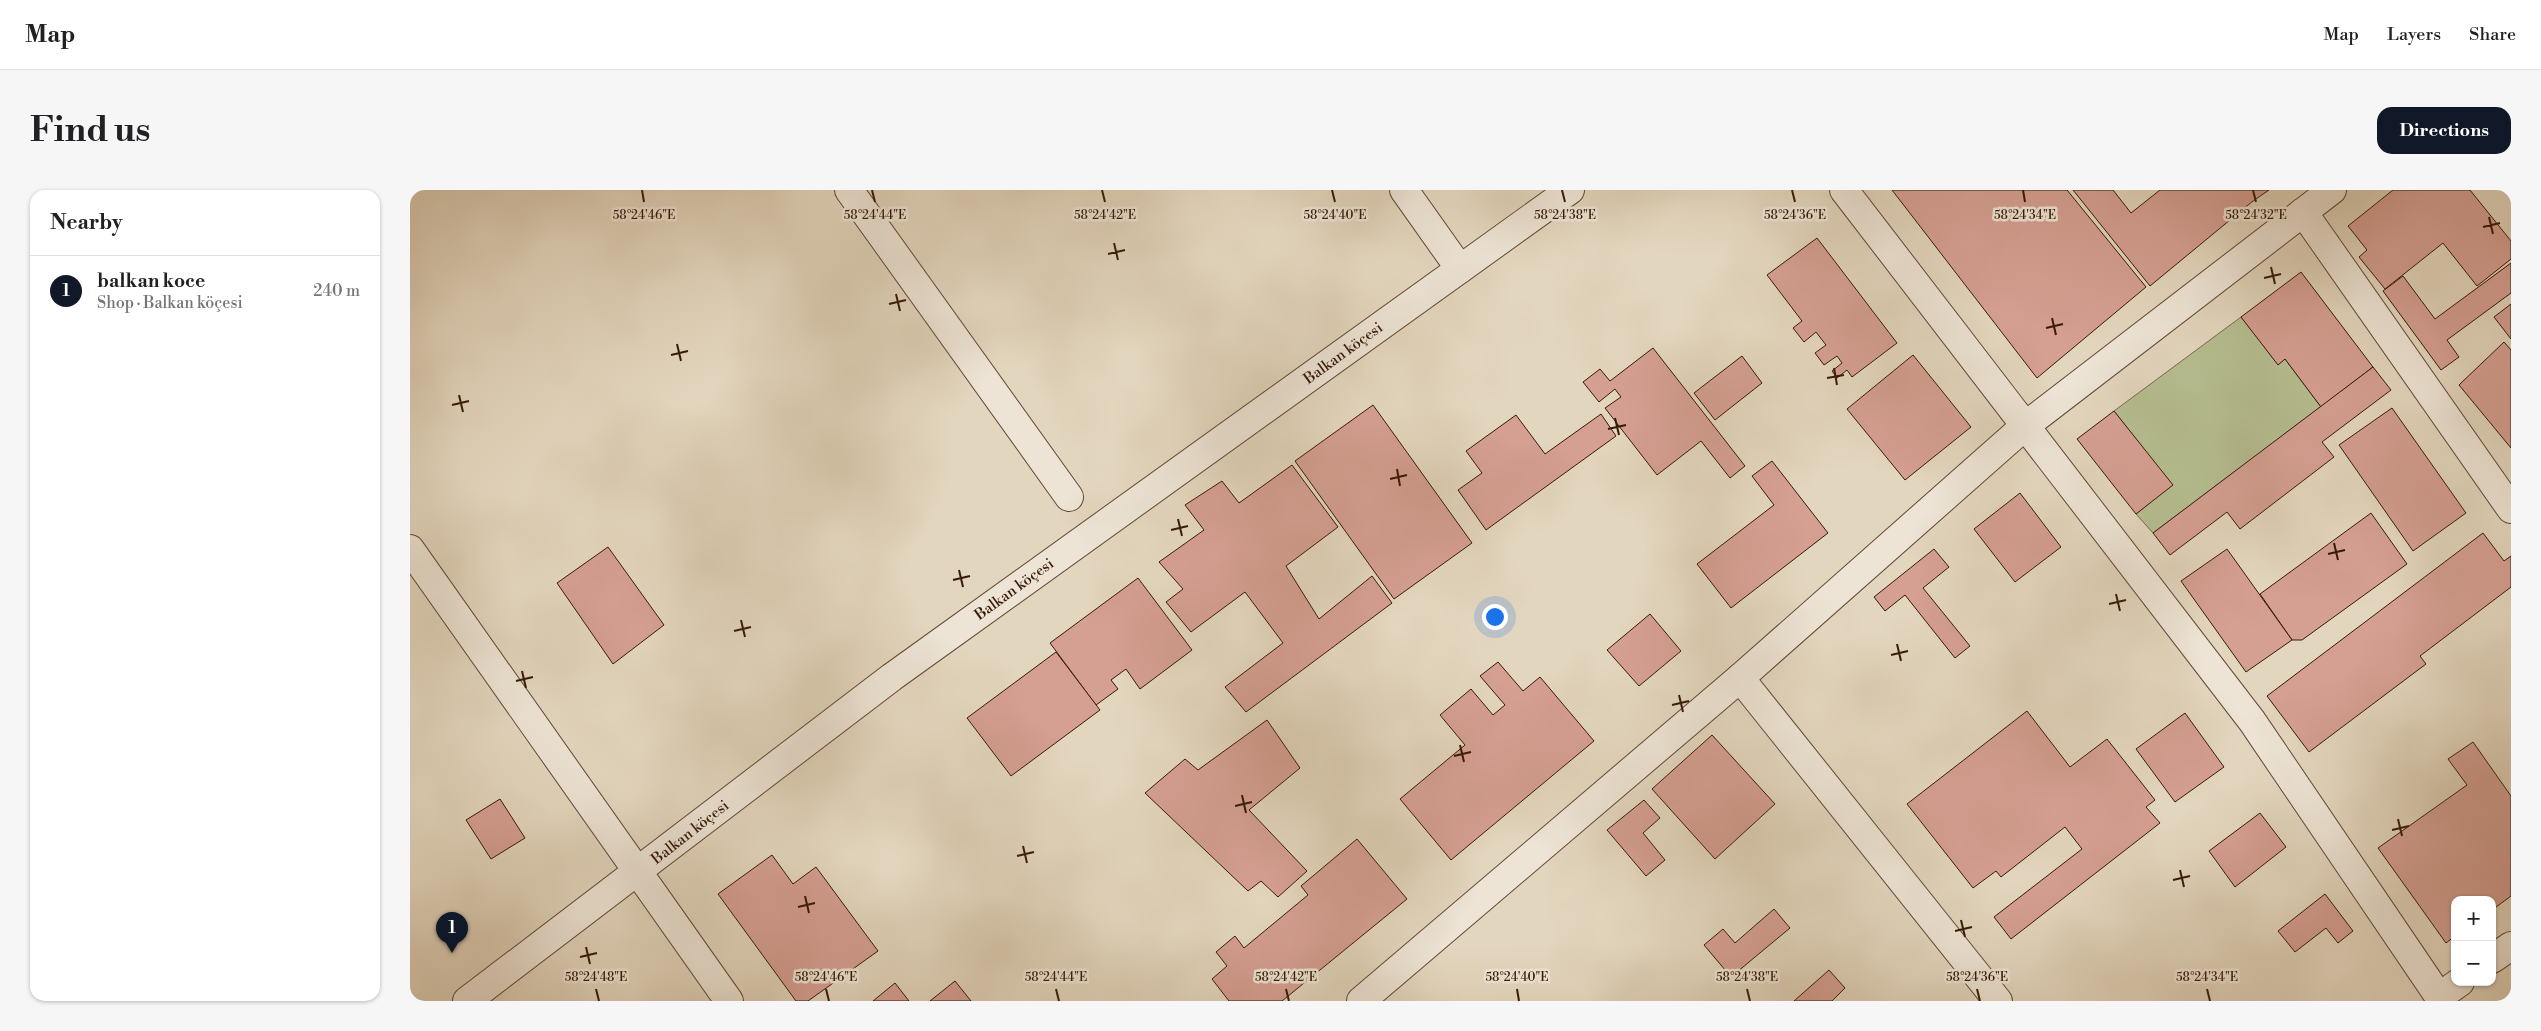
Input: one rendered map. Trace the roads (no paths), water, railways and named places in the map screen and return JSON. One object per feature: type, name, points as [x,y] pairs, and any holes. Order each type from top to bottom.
[{"type":"street","points":[[849,190],[1069,497]]},
{"type":"street","points":[[1404,190],[1460,269]]},
{"type":"street","name":"Balkan köçesi","points":[[467,1001],[640,871],[892,677],[1570,190]]},
{"type":"street","points":[[1844,190],[2252,721],[2447,993]]},
{"type":"street","points":[[1361,1001],[1740,678],[2025,426],[2332,190]]},
{"type":"street","points":[[2304,212],[2511,509]]},
{"type":"street","points":[[410,549],[640,871],[729,1001]]},
{"type":"street","points":[[1740,678],[1998,1001]]},
{"type":"street","points":[[2496,956],[2511,946]]},
{"type":"place","name":"balkan koce","points":[[452,953]]}]
